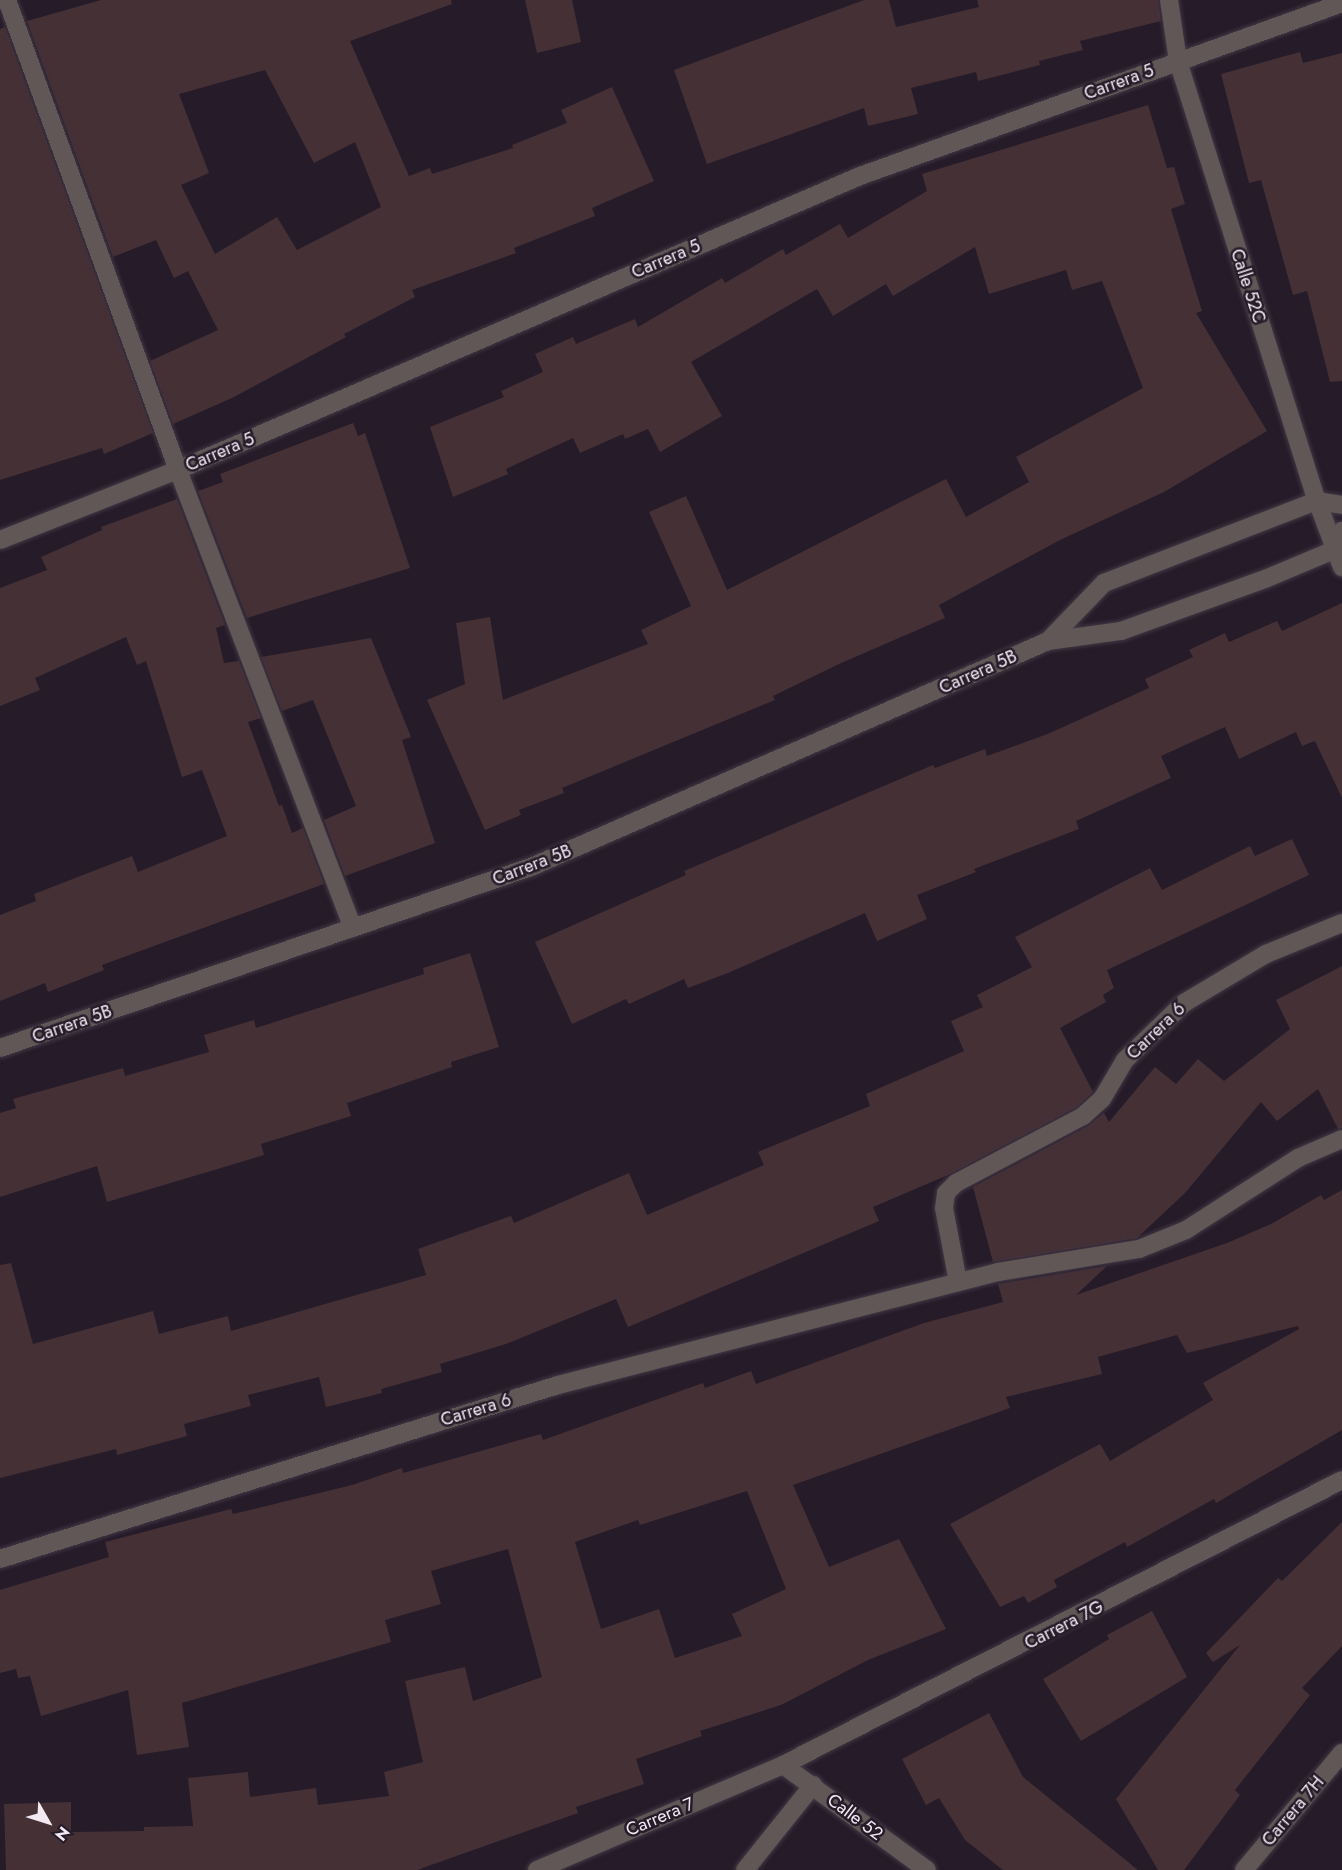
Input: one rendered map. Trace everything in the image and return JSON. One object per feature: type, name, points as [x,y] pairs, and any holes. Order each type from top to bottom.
[{"type":"street","points":[[7,0],[178,470],[353,928]]},
{"type":"street","name":"Calle 52C","points":[[1169,0],[1178,61],[1317,501],[1342,567]]},
{"type":"street","name":"Carrera 5","points":[[0,540],[178,470],[860,176],[1342,3]]},
{"type":"street","points":[[1317,501],[1342,505]]},
{"type":"street","name":"Carrera 5B","points":[[1048,641],[1104,583],[1317,501]]},
{"type":"street","points":[[1334,550],[1342,531]]},
{"type":"street","name":"Carrera 5B","points":[[0,1048],[531,867],[1048,641],[1121,631],[1334,550]]},
{"type":"street","name":"Carrera 6","points":[[958,1282],[944,1208],[946,1193],[956,1183],[1083,1116],[1102,1099],[1125,1060],[1184,1003],[1266,954],[1342,923]]},
{"type":"street","name":"Carrera 6","points":[[0,1559],[558,1385],[958,1282],[1139,1249],[1186,1230],[1298,1158],[1342,1139]]},
{"type":"street","name":"Carrera 7G","points":[[783,1765],[1342,1480]]},
{"type":"street","name":"Carrera 7H","points":[[1244,1870],[1342,1753]]},
{"type":"street","name":"Calle 52","points":[[783,1765],[927,1870]]},
{"type":"street","name":"Carrera 7","points":[[537,1870],[783,1765]]},
{"type":"street","points":[[745,1870],[813,1785]]},
{"type":"building","points":[[101,0],[451,0],[452,4],[350,41],[409,176],[430,168],[432,174],[513,148],[512,145],[567,123],[561,110],[612,87],[654,181],[592,208],[595,216],[514,248],[516,253],[412,290],[415,297],[344,334],[346,337],[232,398],[173,424],[150,361],[218,330],[188,271],[174,278],[156,240],[113,257],[27,21]],"holes":[[[265,70],[314,163],[355,142],[381,207],[297,250],[277,217],[215,254],[181,185],[209,173],[179,94]]]},
{"type":"building","points":[[525,0],[572,0],[581,42],[537,53]]},
{"type":"building","points":[[864,0],[889,0],[896,27],[979,7],[977,0],[1158,0],[1161,21],[1080,41],[1083,50],[1039,61],[1040,65],[978,81],[976,72],[911,88],[918,114],[868,126],[864,108],[707,164],[674,70]]},
{"type":"building","points":[[5,27],[153,433],[104,454],[102,448],[0,480],[0,29]]},
{"type":"building","points":[[1300,52],[1303,63],[1342,53],[1342,381],[1330,382],[1307,291],[1293,295],[1261,180],[1249,183],[1221,74]]},
{"type":"building","points":[[1148,105],[1167,168],[1174,167],[1185,204],[1171,209],[1202,311],[1196,313],[1267,431],[1164,492],[1060,540],[939,605],[945,618],[839,664],[773,696],[775,700],[562,788],[564,793],[519,810],[521,815],[485,830],[427,700],[465,684],[456,623],[490,617],[503,700],[648,644],[641,630],[691,606],[649,512],[686,496],[727,590],[946,479],[966,517],[1029,482],[1016,457],[1143,388],[1102,281],[1072,290],[1066,270],[989,294],[975,247],[893,296],[886,284],[833,316],[817,289],[691,362],[722,416],[660,452],[648,429],[625,439],[623,434],[580,453],[573,438],[506,469],[508,474],[453,497],[430,427],[504,397],[501,391],[543,372],[535,354],[573,337],[576,344],[635,319],[638,327],[722,278],[725,283],[783,249],[786,255],[840,224],[848,238],[927,191],[922,174]]},
{"type":"building","points":[[353,423],[358,436],[365,433],[410,568],[247,618],[198,491],[223,482],[220,474]]},
{"type":"building","points":[[177,499],[225,625],[216,628],[224,663],[239,661],[261,718],[248,722],[279,806],[282,805],[292,833],[303,828],[324,884],[102,965],[104,970],[48,992],[45,983],[0,1001],[0,915],[36,901],[34,894],[132,856],[138,872],[227,836],[202,770],[182,777],[146,661],[137,665],[126,637],[35,678],[40,690],[0,706],[0,588],[47,570],[41,557],[102,530],[101,527]]},
{"type":"building","points":[[1342,603],[1342,798],[1315,741],[1302,746],[1296,732],[1239,759],[1225,727],[1161,756],[1171,778],[1076,821],[1079,829],[974,869],[976,872],[917,895],[927,919],[877,941],[865,913],[728,973],[688,988],[684,979],[629,1004],[626,999],[572,1024],[535,942],[686,875],[684,871],[933,765],[935,768],[985,749],[987,756],[1050,733],[1149,688],[1145,679],[1193,657],[1189,650],[1225,633],[1229,642],[1277,621],[1282,631]]},
{"type":"building","points":[[371,638],[411,737],[402,740],[435,843],[345,876],[324,820],[356,806],[313,700],[282,711],[261,657]]},
{"type":"building","points":[[1292,839],[1309,875],[1107,970],[1114,988],[1103,995],[1106,1002],[1060,1028],[1093,1092],[1077,1107],[948,1175],[873,1207],[879,1221],[628,1327],[616,1299],[506,1344],[440,1364],[442,1372],[381,1389],[382,1393],[326,1407],[319,1377],[248,1395],[251,1406],[184,1424],[187,1436],[117,1455],[116,1449],[0,1478],[0,1265],[11,1263],[33,1344],[153,1311],[159,1334],[228,1316],[231,1331],[426,1275],[418,1249],[511,1216],[514,1223],[629,1173],[647,1215],[764,1165],[758,1152],[870,1106],[866,1094],[964,1051],[951,1021],[983,1007],[977,995],[1032,967],[1015,937],[1150,868],[1162,890],[1250,846],[1255,856]]},
{"type":"building","points":[[470,953],[499,1047],[451,1062],[452,1067],[347,1103],[351,1116],[261,1144],[264,1155],[107,1202],[97,1166],[0,1197],[0,1113],[16,1108],[13,1099],[123,1068],[125,1076],[209,1052],[204,1035],[254,1020],[256,1028],[424,974],[423,968]]},
{"type":"building","points":[[1342,966],[1342,1128],[1338,1129],[1318,1089],[1277,1121],[1261,1102],[1185,1193],[1137,1238],[993,1262],[973,1187],[1088,1126],[1104,1113],[1109,1122],[1155,1067],[1176,1084],[1198,1059],[1224,1081],[1290,1029],[1276,1000]]},
{"type":"building","points":[[1342,1190],[1342,1430],[1216,1503],[1214,1499],[1127,1547],[1125,1542],[1054,1580],[1057,1587],[1028,1603],[1024,1596],[1000,1607],[950,1524],[1100,1444],[1110,1461],[1213,1400],[1203,1383],[1299,1329],[1298,1326],[1187,1353],[1177,1335],[1098,1357],[1102,1374],[1006,1397],[1010,1408],[793,1485],[829,1567],[899,1539],[946,1629],[868,1660],[781,1705],[700,1731],[702,1736],[636,1759],[644,1784],[576,1807],[578,1813],[417,1870],[6,1870],[4,1804],[71,1802],[71,1832],[144,1831],[144,1827],[193,1826],[188,1778],[248,1772],[250,1797],[316,1788],[318,1805],[389,1796],[384,1772],[423,1762],[405,1681],[465,1667],[473,1701],[542,1677],[508,1549],[431,1571],[441,1604],[385,1620],[391,1642],[182,1703],[189,1747],[137,1755],[128,1690],[41,1716],[30,1676],[18,1678],[16,1669],[0,1673],[0,1590],[109,1557],[105,1542],[231,1509],[233,1514],[352,1485],[402,1468],[403,1473],[541,1434],[543,1440],[703,1383],[705,1388],[751,1371],[756,1384],[924,1323],[1003,1302],[998,1284],[1107,1266],[1076,1295],[1227,1243],[1273,1223],[1321,1195],[1324,1200]],"holes":[[[747,1491],[786,1589],[732,1614],[742,1636],[675,1658],[659,1609],[601,1629],[575,1542],[638,1520],[640,1525]]]},
{"type":"building","points":[[1342,1522],[1342,1646],[1302,1688],[1310,1695],[1235,1790],[1240,1795],[1184,1870],[1158,1870],[1116,1799],[1240,1645],[1213,1662],[1206,1653],[1278,1578],[1282,1581]]},
{"type":"building","points":[[1152,1611],[1187,1677],[1081,1741],[1043,1679],[1109,1639],[1107,1635]]},
{"type":"building","points":[[989,1713],[1023,1777],[1138,1870],[1003,1870],[965,1840],[939,1798],[926,1805],[902,1759]]}]
